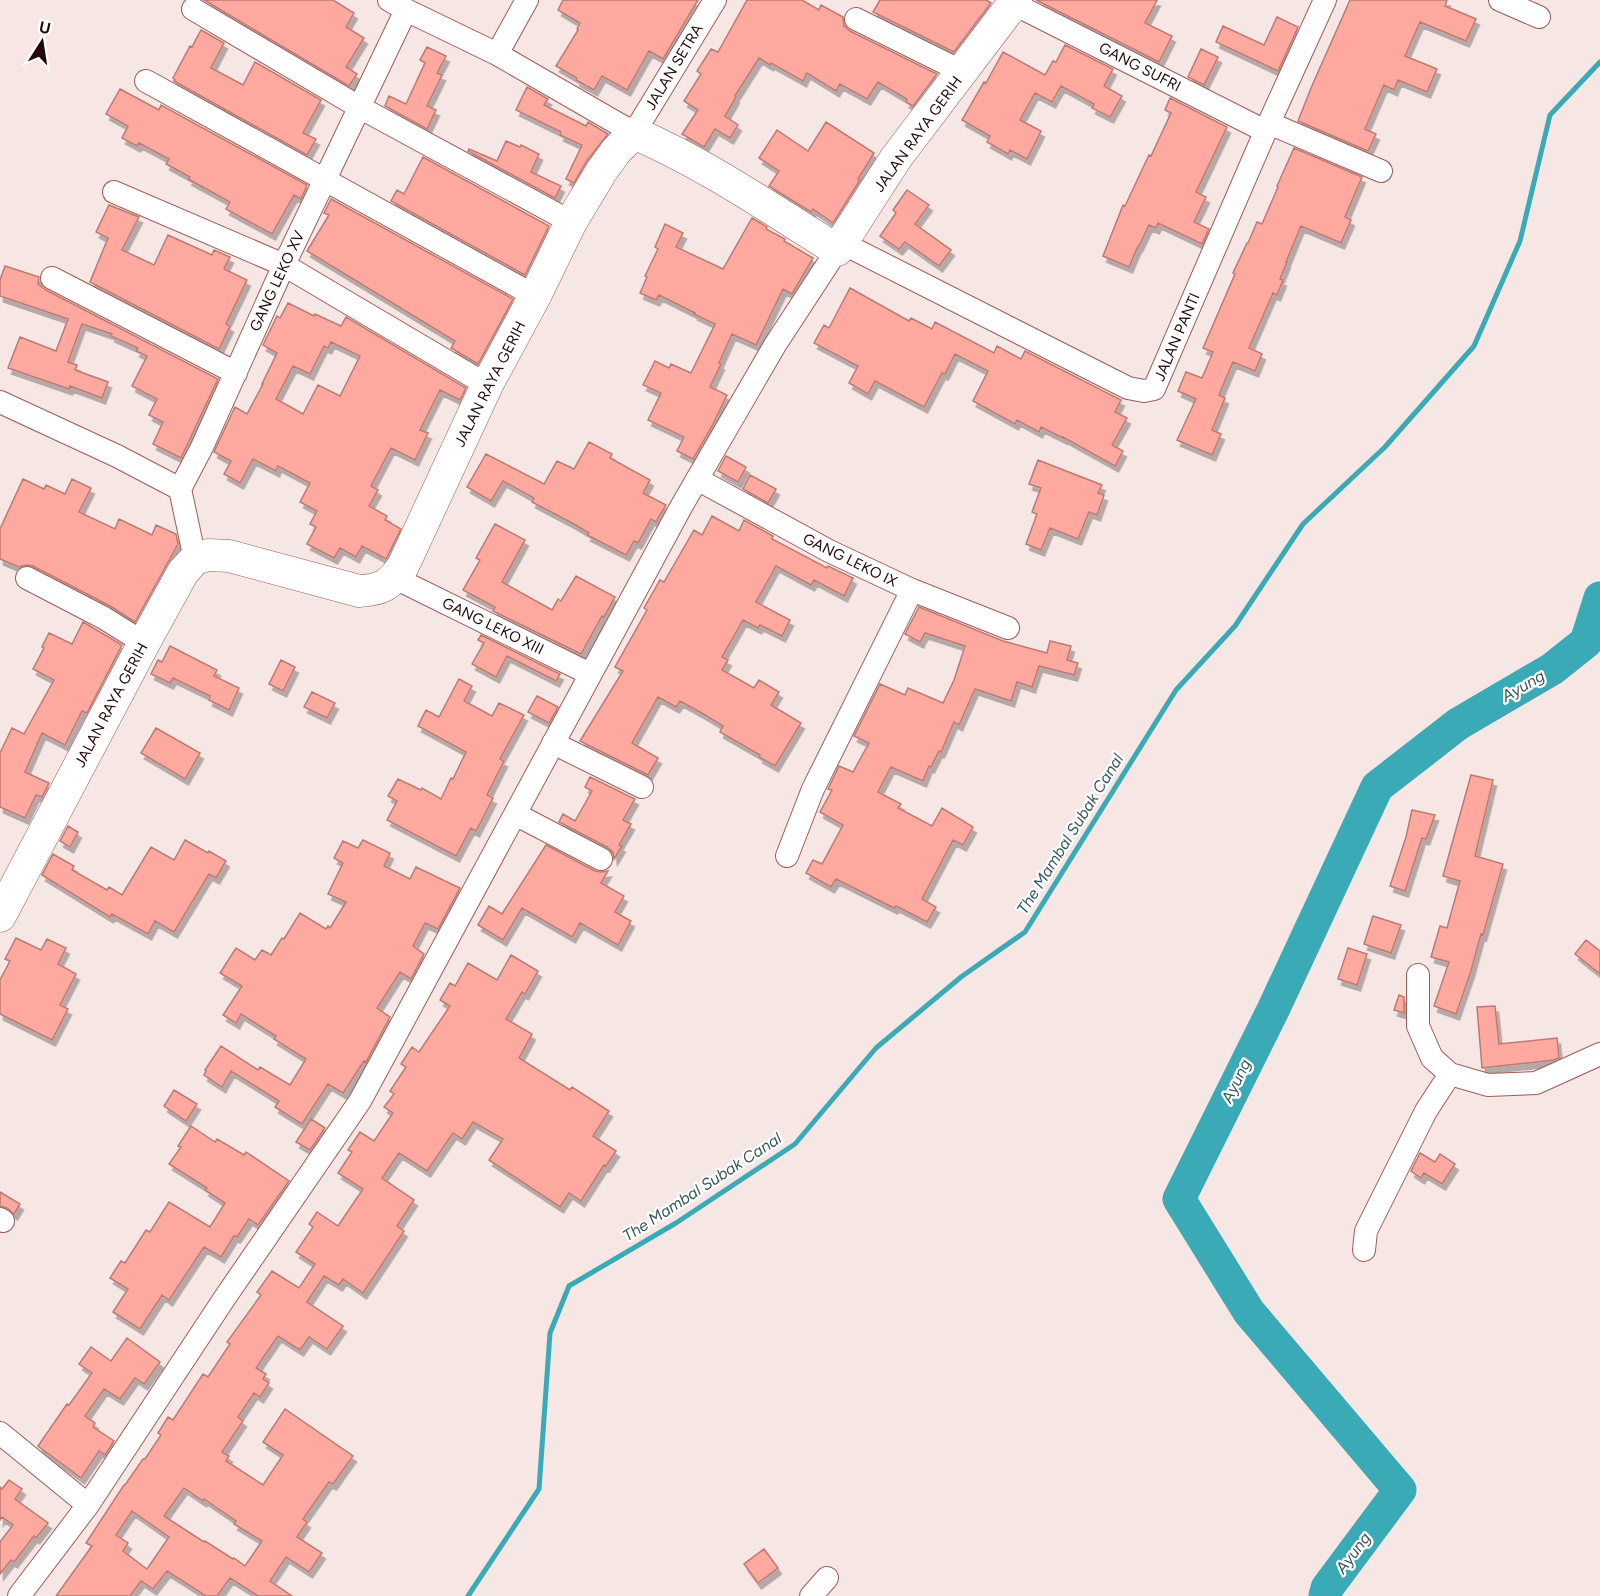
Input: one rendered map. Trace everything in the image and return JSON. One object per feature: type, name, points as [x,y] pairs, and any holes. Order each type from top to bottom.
[{"type":"street","points":[[497,54],[527,0]]},
{"type":"street","name":"JALAN PANTI","points":[[839,246],[1128,388],[1137,391],[1154,389],[1267,127],[1325,0]]},
{"type":"street","points":[[1500,0],[1539,17]]},
{"type":"street","name":"JALAN SETRA","points":[[634,133],[708,2]]},
{"type":"street","name":"GANG SUFRI","points":[[1015,2],[1267,127],[1381,171]]},
{"type":"street","name":"JALAN RAYA GERIH","points":[[839,246],[896,158],[1015,2]]},
{"type":"street","points":[[19,1596],[88,1505],[224,1299],[360,1101],[697,480],[775,345],[839,246],[698,164],[634,133],[497,54],[398,5]]},
{"type":"street","name":"GANG LEKO XV","points":[[180,489],[202,447],[284,265],[360,107],[398,5]]},
{"type":"street","points":[[193,9],[360,107],[571,222]]},
{"type":"street","points":[[856,19],[963,72]]},
{"type":"street","points":[[146,81],[535,296]]},
{"type":"street","name":"JALAN RAYA GERIH","points":[[395,578],[403,566],[487,385],[535,296],[571,222],[601,172],[616,151],[634,133]]},
{"type":"street","points":[[114,192],[284,265],[487,385]]},
{"type":"street","points":[[52,278],[236,373]]},
{"type":"street","points":[[0,402],[117,456],[180,489],[195,559],[208,555],[229,556],[359,591],[374,590],[395,578]]},
{"type":"street","name":"GANG LEKO IX","points":[[697,480],[829,551],[912,590],[1008,628]]},
{"type":"street","name":"JALAN RAYA GERIH","points":[[0,916],[144,643],[183,572],[195,559]]},
{"type":"street","points":[[27,578],[104,618],[144,643]]},
{"type":"street","name":"GANG LEKO XIII","points":[[395,578],[591,674]]},
{"type":"street","points":[[787,856],[813,789],[912,590]]},
{"type":"street","points":[[553,743],[642,787]]},
{"type":"street","points":[[515,814],[601,859]]},
{"type":"street","points":[[1418,975],[1418,1026],[1432,1058],[1450,1074],[1488,1085],[1536,1083],[1600,1054]]},
{"type":"street","points":[[1364,1250],[1366,1231],[1426,1111],[1450,1074]]},
{"type":"street","points":[[0,1433],[88,1505]]},
{"type":"street","points":[[811,1596],[827,1578]]},
{"type":"building","points":[[204,0],[333,0],[354,13],[346,27],[364,38],[346,67],[357,74],[349,86]]},
{"type":"building","points":[[563,0],[698,0],[663,59],[649,51],[627,90],[602,76],[594,90],[556,66],[580,23],[558,10]]},
{"type":"building","points":[[747,0],[802,0],[819,10],[821,5],[843,17],[844,26],[850,31],[937,74],[913,106],[906,102],[907,99],[878,82],[867,99],[840,84],[836,91],[807,73],[803,81],[759,58],[725,116],[738,125],[730,138],[715,129],[704,147],[682,134],[698,110],[684,101],[701,74],[697,71],[711,49],[718,52]]},
{"type":"building","points":[[880,0],[986,0],[991,3],[954,52],[873,12]]},
{"type":"building","points":[[1036,0],[1157,0],[1145,23],[1172,36],[1159,62]]},
{"type":"building","points":[[1350,0],[1447,0],[1445,6],[1476,19],[1466,41],[1420,22],[1405,56],[1437,69],[1427,92],[1398,80],[1394,90],[1384,85],[1365,129],[1376,134],[1368,151],[1298,121]]},
{"type":"building","points":[[1277,17],[1298,27],[1278,71],[1216,42],[1223,26],[1264,45]]},
{"type":"building","points":[[201,30],[224,43],[211,68],[243,85],[255,62],[321,100],[303,133],[316,139],[307,155],[174,81],[173,78]]},
{"type":"building","points":[[1065,45],[1113,69],[1104,86],[1122,96],[1110,117],[1092,108],[1094,104],[1061,86],[1052,102],[1035,93],[1020,120],[1041,131],[1027,159],[1010,150],[1008,154],[987,142],[990,136],[962,120],[1003,52],[1045,75],[1053,61],[1056,62]]},
{"type":"building","points":[[427,47],[446,56],[437,73],[442,75],[427,106],[436,110],[427,129],[385,106],[389,96],[406,104],[425,63],[420,60]]},
{"type":"building","points":[[1201,49],[1218,57],[1204,85],[1188,77]]},
{"type":"building","points":[[527,87],[548,99],[544,105],[586,126],[588,122],[608,134],[586,162],[574,183],[566,179],[582,145],[516,110]]},
{"type":"building","points":[[120,89],[159,110],[161,105],[307,185],[301,199],[294,195],[272,234],[226,209],[230,202],[166,164],[169,159],[139,143],[137,146],[122,138],[128,126],[106,114]]},
{"type":"building","points":[[1170,98],[1227,127],[1196,192],[1206,197],[1194,222],[1209,229],[1202,244],[1158,223],[1156,228],[1149,225],[1129,267],[1103,256],[1123,205],[1125,206],[1171,113],[1165,110]]},
{"type":"building","points":[[826,122],[874,153],[833,223],[813,209],[811,212],[769,186],[779,171],[759,158],[777,130],[808,151]]},
{"type":"building","points":[[506,141],[539,154],[531,172],[561,186],[555,198],[468,151],[469,149],[497,161]]},
{"type":"building","points":[[1294,148],[1362,177],[1345,217],[1351,220],[1341,243],[1301,226],[1280,279],[1283,280],[1277,295],[1273,293],[1249,348],[1262,354],[1255,371],[1233,362],[1219,395],[1225,398],[1212,430],[1221,434],[1212,455],[1177,440],[1196,399],[1178,391],[1186,372],[1202,378],[1213,352],[1203,348],[1235,274],[1233,273],[1257,222],[1262,224]]},
{"type":"building","points":[[423,157],[549,226],[525,275],[391,201],[397,190],[404,194]]},
{"type":"building","points":[[907,190],[929,205],[915,224],[951,250],[939,266],[905,242],[899,249],[880,236],[896,213],[893,210]]},
{"type":"building","points":[[331,199],[513,299],[478,364],[451,348],[455,341],[307,251],[329,215],[324,213]]},
{"type":"building","points":[[109,205],[139,217],[122,250],[154,265],[168,235],[212,255],[214,250],[230,257],[224,269],[247,280],[226,324],[230,326],[219,349],[90,282],[108,238],[96,232]]},
{"type":"building","points":[[752,218],[813,258],[792,294],[783,289],[756,345],[732,334],[710,387],[727,395],[693,459],[677,451],[684,437],[648,420],[661,393],[643,385],[655,361],[669,368],[671,364],[691,373],[715,324],[659,295],[656,300],[640,293],[647,277],[645,276],[658,249],[655,247],[665,224],[683,233],[676,247],[723,269]]},
{"type":"building","points":[[5,266],[39,277],[38,284],[46,290],[218,379],[181,458],[153,444],[163,422],[149,415],[157,399],[132,386],[147,356],[136,351],[138,348],[111,336],[112,334],[82,324],[68,362],[77,365],[75,370],[108,382],[102,398],[8,368],[20,337],[56,351],[68,319],[0,296],[0,280]]},
{"type":"building","points":[[850,288],[909,321],[911,318],[932,329],[935,322],[994,353],[997,346],[1021,359],[1025,351],[1121,400],[1115,412],[1127,418],[1112,445],[1123,451],[1115,466],[1063,437],[1041,427],[1039,432],[1017,420],[1015,424],[973,401],[988,371],[955,354],[924,407],[875,381],[868,394],[849,383],[858,366],[814,343],[824,325],[829,328]]},
{"type":"building","points":[[288,303],[341,326],[346,317],[466,388],[460,400],[440,390],[420,430],[428,433],[415,460],[391,448],[371,486],[378,490],[369,506],[387,516],[385,520],[401,529],[386,559],[362,546],[356,557],[340,548],[334,558],[307,544],[316,527],[310,524],[317,511],[300,502],[310,483],[278,466],[276,471],[253,459],[240,483],[224,474],[231,461],[214,452],[235,407],[247,414],[263,384],[277,353],[263,345],[277,316],[280,318]],"holes":[[[331,342],[360,356],[340,396],[318,385],[303,414],[276,399],[293,366],[310,374],[324,346],[328,348]]]},
{"type":"building","points":[[589,442],[612,454],[610,458],[650,480],[643,493],[666,505],[656,522],[651,519],[638,543],[634,541],[626,555],[532,502],[534,498],[503,481],[491,501],[467,487],[486,454],[544,484],[557,461],[574,469]]},
{"type":"building","points":[[726,456],[746,467],[738,482],[718,471]]},
{"type":"building","points":[[1038,460],[1102,485],[1098,493],[1104,495],[1097,515],[1089,512],[1078,539],[1050,528],[1041,550],[1026,544],[1037,514],[1032,512],[1041,488],[1029,484]]},
{"type":"building","points":[[750,475],[776,489],[768,503],[743,489]]},
{"type":"building","points":[[23,479],[44,489],[46,485],[65,494],[72,479],[91,488],[79,512],[115,529],[119,519],[152,535],[156,525],[176,534],[178,544],[135,622],[110,606],[33,566],[19,567],[0,559],[0,529]]},
{"type":"building","points":[[712,516],[739,531],[744,520],[773,536],[772,539],[827,568],[828,566],[853,578],[844,596],[814,580],[811,585],[776,566],[756,602],[790,620],[782,636],[760,625],[758,628],[743,620],[722,657],[728,660],[722,670],[754,688],[759,680],[779,692],[771,705],[801,723],[775,766],[720,732],[723,726],[705,715],[680,701],[676,707],[658,697],[632,743],[658,758],[648,775],[580,741],[623,671],[615,667],[647,610],[644,608],[660,580],[664,582],[694,530],[702,535]]},
{"type":"building","points":[[495,524],[525,540],[502,582],[552,610],[558,599],[561,601],[576,576],[615,597],[581,654],[493,611],[495,607],[463,590],[480,560],[476,558]]},
{"type":"building","points":[[919,607],[1003,641],[1047,653],[1050,641],[1071,646],[1067,660],[1078,663],[1074,675],[1039,666],[1032,687],[1017,682],[1011,701],[975,689],[959,725],[954,722],[941,752],[939,751],[931,767],[929,766],[923,781],[891,767],[878,792],[901,804],[898,808],[932,826],[942,808],[973,827],[963,845],[953,840],[922,899],[936,907],[927,922],[836,879],[831,887],[806,873],[813,860],[822,864],[843,825],[820,812],[832,790],[828,789],[839,766],[853,772],[869,743],[854,736],[880,684],[905,695],[908,688],[943,703],[954,680],[965,646],[925,633],[920,642],[905,634]]},
{"type":"building","points":[[83,622],[122,645],[87,713],[82,711],[65,745],[42,733],[25,772],[49,783],[42,797],[36,795],[25,818],[0,807],[0,753],[12,728],[24,734],[54,680],[33,669],[49,633],[72,644]]},
{"type":"building","points":[[481,635],[560,674],[556,681],[507,656],[496,677],[472,664],[484,643],[478,640]]},
{"type":"building","points":[[170,646],[217,670],[214,676],[239,688],[229,710],[209,700],[210,696],[173,678],[170,683],[151,674],[158,660],[162,662]]},
{"type":"building","points":[[281,660],[295,667],[283,691],[269,684]]},
{"type":"building","points":[[459,679],[472,686],[464,701],[492,716],[499,703],[524,715],[500,759],[504,761],[487,795],[493,798],[476,831],[471,828],[456,856],[387,820],[397,801],[388,796],[398,779],[421,790],[422,788],[441,799],[451,778],[453,779],[466,752],[418,726],[426,710],[439,717]]},
{"type":"building","points":[[312,692],[335,703],[327,718],[304,707]]},
{"type":"building","points":[[537,696],[558,707],[549,723],[528,712]]},
{"type":"building","points":[[156,728],[200,753],[185,779],[141,753]]},
{"type":"building","points":[[1471,775],[1493,780],[1475,856],[1503,864],[1483,935],[1481,934],[1456,1014],[1434,1006],[1449,962],[1431,957],[1440,926],[1447,928],[1460,881],[1443,876]]},
{"type":"building","points":[[590,777],[635,799],[623,820],[631,824],[614,859],[613,852],[607,847],[559,822],[563,814],[575,821],[592,791],[585,787]]},
{"type":"building","points":[[1412,810],[1435,815],[1426,839],[1422,838],[1405,891],[1390,886]]},
{"type":"building","points":[[68,826],[78,832],[70,847],[60,841]]},
{"type":"building","points":[[185,840],[226,861],[216,878],[209,874],[174,932],[155,921],[148,934],[112,914],[110,917],[42,875],[53,854],[74,866],[72,870],[107,890],[109,887],[122,895],[151,847],[174,860]]},
{"type":"building","points":[[363,840],[390,853],[384,866],[410,879],[416,867],[460,888],[438,929],[425,923],[413,946],[424,954],[411,979],[400,972],[377,1008],[390,1017],[366,1062],[364,1061],[343,1093],[328,1084],[302,1124],[275,1107],[279,1101],[231,1071],[222,1087],[204,1075],[221,1046],[258,1070],[260,1067],[290,1085],[306,1059],[274,1039],[276,1036],[241,1014],[236,1023],[223,1015],[242,986],[220,973],[236,948],[255,960],[262,950],[271,955],[300,913],[326,929],[328,926],[330,928],[346,902],[328,894],[343,863],[334,858],[343,841],[358,848]]},
{"type":"building","points":[[546,845],[595,871],[608,871],[601,883],[624,896],[615,912],[631,921],[618,945],[580,923],[572,937],[522,908],[503,940],[478,925],[489,906],[502,914]]},
{"type":"building","points":[[1373,916],[1401,925],[1391,953],[1364,944]]},
{"type":"building","points":[[16,938],[41,950],[47,939],[66,948],[58,964],[76,974],[60,1005],[68,1009],[52,1040],[0,1014],[0,980],[10,961],[5,959]]},
{"type":"building","points":[[1586,940],[1600,951],[1600,974],[1575,954]]},
{"type":"building","points":[[1348,948],[1367,954],[1357,985],[1338,979]]},
{"type":"building","points":[[511,955],[538,971],[525,994],[522,992],[506,1019],[532,1034],[519,1058],[570,1090],[572,1087],[609,1111],[593,1136],[616,1151],[606,1166],[604,1165],[581,1201],[569,1193],[560,1207],[489,1160],[503,1139],[473,1122],[462,1139],[453,1133],[427,1171],[399,1153],[382,1178],[414,1200],[397,1226],[404,1231],[363,1293],[343,1279],[339,1285],[324,1276],[307,1302],[343,1326],[327,1349],[309,1337],[300,1350],[278,1336],[256,1368],[266,1374],[263,1379],[269,1383],[260,1397],[254,1393],[238,1417],[243,1421],[222,1452],[229,1456],[226,1461],[263,1485],[283,1455],[263,1442],[285,1409],[353,1456],[333,1484],[329,1482],[303,1519],[307,1522],[297,1537],[322,1553],[309,1572],[286,1557],[270,1581],[292,1596],[258,1596],[230,1578],[217,1596],[206,1596],[167,1571],[153,1589],[141,1581],[130,1596],[56,1596],[92,1546],[86,1543],[124,1485],[161,1435],[158,1433],[168,1417],[173,1420],[203,1374],[208,1377],[230,1344],[227,1342],[261,1295],[257,1292],[272,1271],[299,1288],[315,1264],[296,1252],[313,1227],[309,1224],[317,1212],[338,1226],[363,1189],[338,1173],[352,1152],[348,1150],[360,1132],[374,1141],[393,1113],[384,1107],[394,1094],[390,1091],[406,1067],[401,1064],[412,1047],[419,1052],[450,1006],[440,1000],[450,983],[455,986],[468,963],[497,980]],"holes":[[[184,1488],[203,1501],[204,1499],[236,1521],[234,1524],[262,1541],[245,1566],[164,1516]],[[132,1511],[169,1537],[147,1569],[123,1551],[128,1543],[116,1535]]]},
{"type":"building","points":[[1399,995],[1404,997],[1404,1013],[1394,1010]]},
{"type":"building","points":[[1495,1006],[1499,1044],[1557,1038],[1559,1058],[1482,1068],[1477,1007]]},
{"type":"building","points":[[174,1090],[197,1104],[186,1121],[164,1106]]},
{"type":"building","points":[[311,1119],[325,1128],[310,1150],[296,1142]]},
{"type":"building","points":[[191,1126],[215,1142],[217,1139],[244,1155],[246,1152],[289,1181],[258,1225],[249,1219],[237,1237],[234,1236],[221,1257],[204,1247],[169,1300],[162,1295],[140,1329],[113,1312],[128,1289],[110,1278],[121,1261],[125,1263],[146,1230],[150,1232],[169,1202],[210,1227],[225,1203],[205,1190],[207,1188],[169,1164],[181,1147],[178,1146]]},
{"type":"building","points":[[1420,1153],[1435,1162],[1440,1154],[1455,1164],[1442,1184],[1424,1173],[1421,1178],[1411,1171]]},
{"type":"building","points":[[0,1192],[20,1204],[14,1214],[0,1206]]},
{"type":"building","points":[[127,1338],[160,1362],[144,1384],[135,1378],[120,1399],[104,1389],[85,1416],[95,1423],[93,1427],[114,1441],[105,1455],[99,1451],[81,1478],[38,1446],[92,1373],[79,1364],[91,1347],[111,1361]]},
{"type":"building","points":[[9,1480],[22,1489],[15,1499],[48,1523],[36,1538],[34,1536],[14,1562],[11,1560],[0,1574],[0,1542],[13,1525],[2,1517],[0,1520],[0,1487],[2,1489]]},
{"type":"building","points":[[764,1549],[778,1568],[758,1583],[744,1564]]},
{"type":"waterway","name":"The Mambal Subak Canal","points":[[468,1596],[539,1489],[550,1333],[569,1286],[676,1223],[795,1144],[876,1048],[961,977],[1025,932],[1176,690],[1235,626],[1303,524],[1385,447],[1474,346],[1520,241],[1550,115],[1600,62]]},
{"type":"waterway","name":"Ayung","points":[[1325,1596],[1327,1588],[1400,1490],[1249,1312],[1179,1199],[1273,1010],[1377,787],[1458,724],[1552,669],[1586,642],[1600,598]]}]
